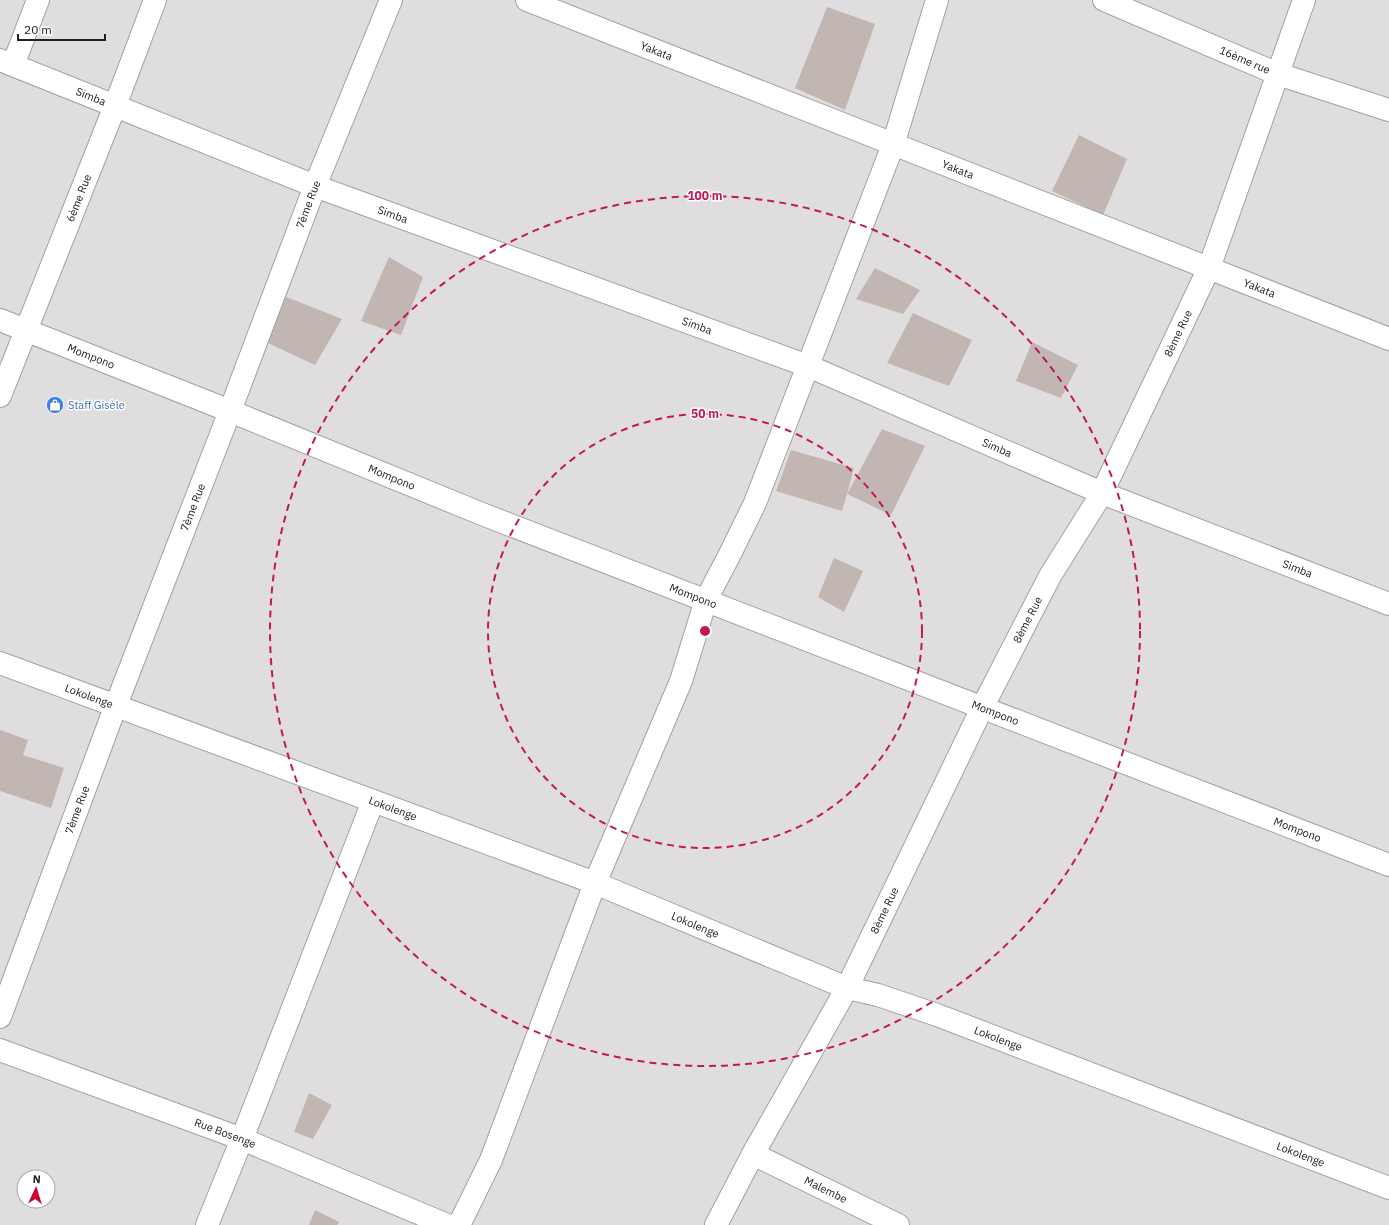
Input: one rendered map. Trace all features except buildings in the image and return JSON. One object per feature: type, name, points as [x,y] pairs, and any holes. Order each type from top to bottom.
[{"type":"street","points":[[7,63],[38,0]]},
{"type":"street","name":"6ème Rue","points":[[0,396],[115,106],[155,0]]},
{"type":"street","name":"7ème Rue","points":[[0,1017],[116,705],[315,186],[392,0]]},
{"type":"street","name":"Yakata","points":[[527,0],[1389,340]]},
{"type":"street","points":[[459,1225],[491,1160],[595,883],[681,681],[706,600],[755,503],[893,145],[937,0]]},
{"type":"street","name":"16ème rue","points":[[1104,0],[1278,74],[1389,110]]},
{"type":"street","name":"8ème Rue","points":[[716,1225],[753,1154],[847,988],[982,708],[1050,576],[1102,493],[1209,268],[1304,0]]},
{"type":"street","name":"Simba","points":[[7,63],[315,186],[808,366],[1102,493],[1389,604]]},
{"type":"street","name":"Mompono","points":[[0,320],[230,411],[482,514],[1389,864]]},
{"type":"street","name":"Lokolenge","points":[[0,663],[595,883],[847,988],[878,995],[937,1015],[1389,1188]]},
{"type":"street","points":[[207,1225],[242,1139],[372,801]]},
{"type":"street","name":"Rue Bosenge","points":[[0,1050],[242,1139],[448,1225]]},
{"type":"street","name":"Malembe","points":[[753,1154],[898,1225]]},
{"type":"shaded area","points":[[0,0],[1389,0],[1389,1225],[0,1225]]},
{"type":"place","name":"Staff Gisèle","points":[[55,405]]}]
